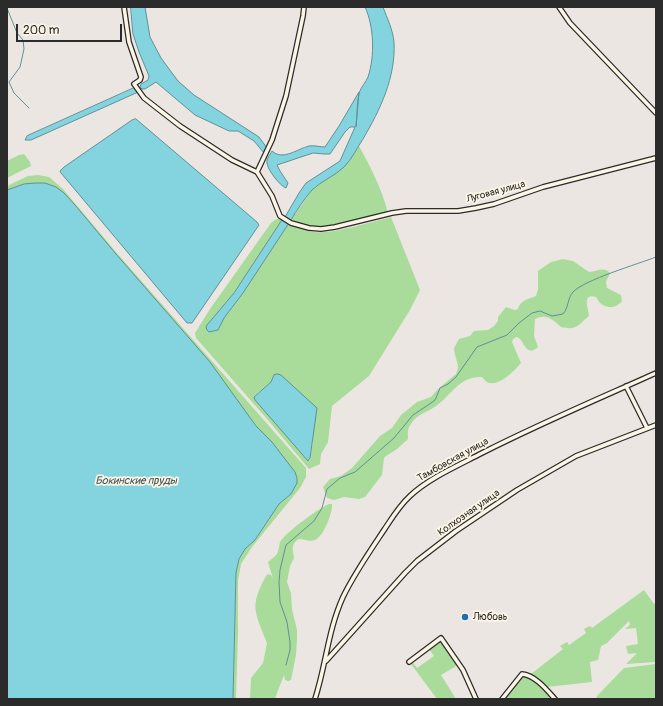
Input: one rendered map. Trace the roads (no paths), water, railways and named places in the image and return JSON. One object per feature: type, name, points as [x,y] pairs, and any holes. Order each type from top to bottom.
[{"type":"street","points":[[124,7],[129,42],[141,77],[140,80],[134,84],[144,98],[180,126],[225,156],[248,169],[257,172],[272,140],[286,96],[304,7]]},
{"type":"street","points":[[559,7],[570,23],[656,113]]},
{"type":"street","name":"Луговая улица","points":[[257,172],[272,196],[280,216],[291,223],[309,228],[321,229],[406,211],[458,210],[476,208],[494,204],[543,188],[656,158]]},
{"type":"street","name":"Тамбовская улица","points":[[315,699],[326,662],[330,634],[347,588],[377,541],[409,496],[426,484],[478,455],[531,428],[656,373]]},
{"type":"street","points":[[626,386],[647,428]]},
{"type":"street","name":"Колхозная улица","points":[[326,662],[404,573],[456,531],[517,490],[576,456],[656,425]]},
{"type":"street","points":[[409,662],[441,638],[463,670],[476,699]]},
{"type":"street","points":[[502,699],[522,674],[531,677],[547,690],[555,699]]},
{"type":"water","points":[[131,7],[145,7],[150,37],[161,58],[178,81],[194,95],[259,137],[267,148],[264,153],[254,141],[238,131],[229,131],[195,115],[156,82],[145,89],[140,87],[141,84],[148,80],[149,76],[133,34]]},
{"type":"water","points":[[365,7],[383,7],[390,24],[394,42],[394,55],[390,80],[381,105],[363,139],[347,164],[312,190],[291,220],[285,217],[306,183],[340,161],[355,127],[350,127],[345,132],[330,154],[313,153],[277,165],[288,183],[286,188],[277,181],[269,169],[267,162],[272,151],[276,154],[285,155],[309,146],[325,147],[359,92],[359,94],[368,77],[372,60],[372,32]]},
{"type":"water","points":[[134,88],[138,92],[31,140],[25,140],[27,136]]},
{"type":"water","points":[[136,119],[259,225],[192,323],[187,323],[60,171],[132,120]]},
{"type":"water","name":"Бокинские пруды","points":[[45,183],[56,187],[75,205],[210,362],[256,426],[272,442],[295,472],[297,483],[291,494],[279,504],[255,540],[245,549],[239,559],[236,573],[233,699],[7,699],[7,190],[24,184]]},
{"type":"water","points":[[283,219],[289,223],[243,293],[224,318],[218,330],[209,332],[206,327],[207,325],[234,293]]},
{"type":"water","points":[[274,375],[281,375],[317,408],[310,458],[308,461],[255,400],[254,397],[271,382]]},
{"type":"waterway","points":[[7,8],[17,33],[23,40],[24,49],[20,67],[9,82],[14,93],[29,108]]},
{"type":"waterway","points":[[286,665],[290,650],[290,642],[287,622],[280,602],[280,570],[286,545],[314,521],[322,508],[327,489],[340,478],[355,472],[394,438],[413,415],[434,401],[440,388],[448,384],[456,377],[477,347],[507,335],[532,313],[540,311],[552,316],[563,314],[571,295],[579,287],[599,277],[656,257]]},
{"type":"place","name":"Любовь","points":[[465,617]]}]
